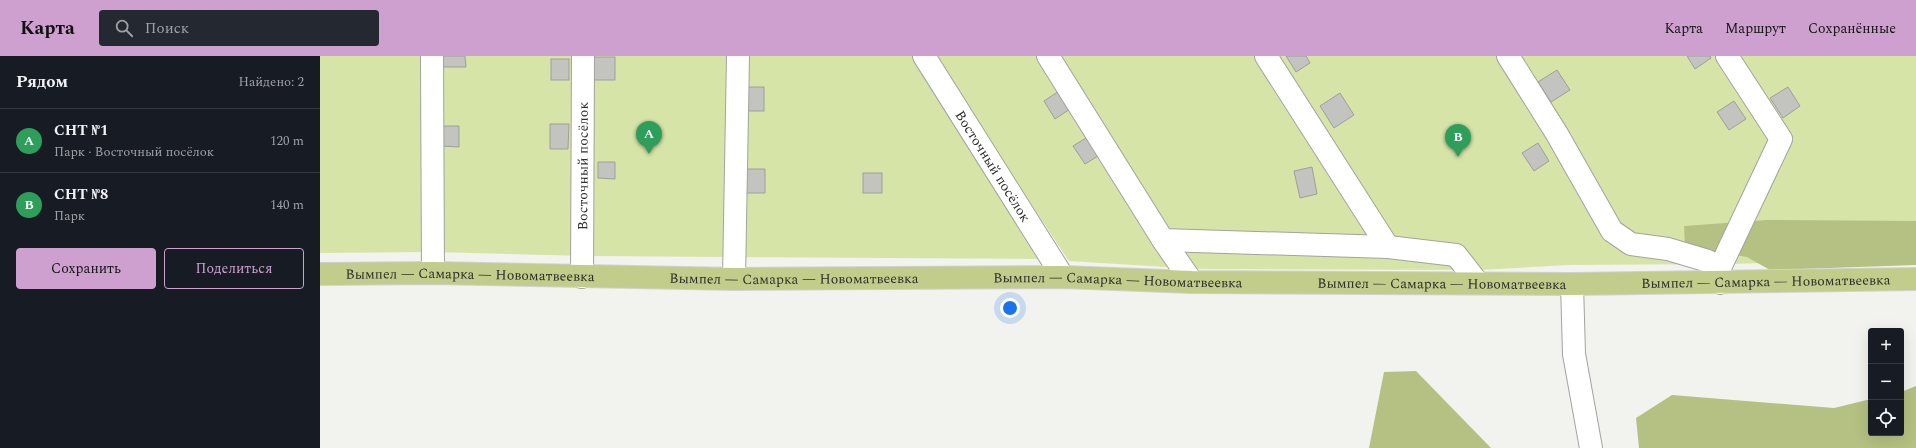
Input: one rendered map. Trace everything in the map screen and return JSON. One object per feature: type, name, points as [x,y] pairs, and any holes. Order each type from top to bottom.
[{"type":"main road","name":"Вымпел — Самарка — Новоматвеевка","points":[[320,274],[434,273],[734,279],[1063,277],[1192,282],[1478,282],[1572,284],[1719,277],[1916,279]]},
{"type":"street","points":[[432,56],[434,273]]},
{"type":"street","name":"Восточный посёлок","points":[[582,277],[583,56]]},
{"type":"street","points":[[734,279],[738,56]]},
{"type":"street","name":"Восточный посёлок","points":[[924,56],[1063,277]]},
{"type":"street","points":[[1048,56],[1163,240],[1192,282]]},
{"type":"street","points":[[1266,56],[1388,247]]},
{"type":"street","points":[[1508,56],[1557,134],[1612,231],[1631,244],[1668,249],[1708,261],[1719,277]]},
{"type":"street","points":[[1719,277],[1781,139],[1727,56]]},
{"type":"street","points":[[1163,240],[1388,247],[1456,256],[1478,282]]},
{"type":"street","points":[[1572,284],[1574,354],[1591,448]]},
{"type":"shaded area","points":[[320,56],[915,56],[1047,259],[586,256],[433,252],[320,253]]},
{"type":"shaded area","points":[[932,56],[1916,56],[1916,258],[1731,264],[1568,265],[1480,270],[1198,269],[1069,261]]},
{"type":"shaded area","points":[[1767,220],[1916,221],[1916,265],[1770,270],[1747,257],[1685,247],[1684,226]]},
{"type":"shaded area","points":[[1416,371],[1491,448],[1369,448],[1384,372]]},
{"type":"shaded area","points":[[1916,386],[1916,448],[1639,448],[1636,418],[1672,395],[1834,408],[1868,400],[1868,436],[1904,436],[1904,391]]},
{"type":"building","points":[[442,56],[465,56],[466,67],[442,67]]},
{"type":"building","points":[[1286,56],[1306,56],[1310,63],[1296,72]]},
{"type":"building","points":[[1687,56],[1710,56],[1711,58],[1695,69]]},
{"type":"building","points":[[592,57],[615,57],[615,80],[592,80]]},
{"type":"building","points":[[551,59],[569,59],[569,80],[551,80]]},
{"type":"building","points":[[1557,70],[1570,90],[1551,102],[1538,82]]},
{"type":"building","points":[[747,87],[764,87],[764,111],[747,111]]},
{"type":"building","points":[[1788,87],[1800,106],[1783,118],[1770,98]]},
{"type":"building","points":[[1059,91],[1070,109],[1055,119],[1044,101]]},
{"type":"building","points":[[1340,93],[1354,115],[1334,128],[1320,106]]},
{"type":"building","points":[[1734,101],[1746,119],[1729,130],[1717,112]]},
{"type":"building","points":[[550,124],[569,124],[568,149],[550,149]]},
{"type":"building","points":[[441,126],[459,126],[459,147],[441,146]]},
{"type":"building","points":[[1086,138],[1098,156],[1085,164],[1073,146]]},
{"type":"building","points":[[1538,143],[1549,161],[1534,171],[1522,153]]},
{"type":"building","points":[[598,162],[615,162],[615,179],[598,178]]},
{"type":"building","points":[[1312,167],[1317,194],[1300,198],[1294,171]]},
{"type":"building","points":[[745,169],[765,169],[765,193],[744,193]]},
{"type":"building","points":[[863,173],[882,173],[882,193],[863,193]]},
{"type":"place","name":"СНТ №1","points":[[649,154]]},
{"type":"place","name":"СНТ №8","points":[[1458,157]]}]
